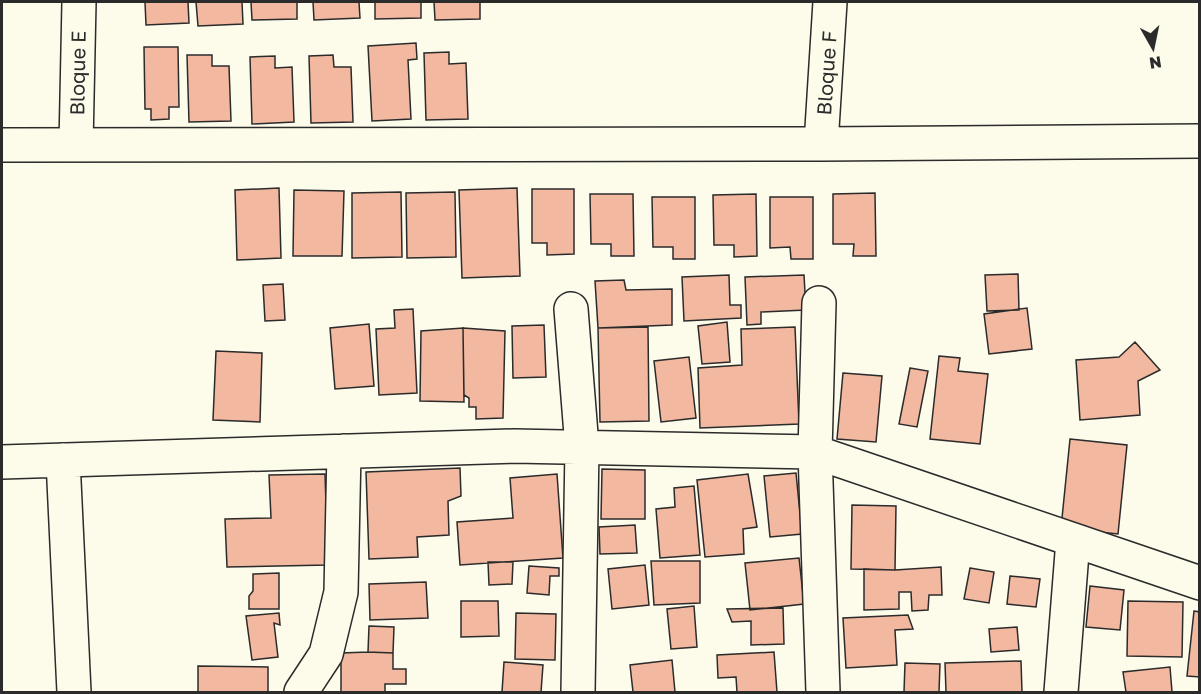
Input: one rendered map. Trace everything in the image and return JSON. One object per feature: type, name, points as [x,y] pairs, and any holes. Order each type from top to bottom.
[{"type":"street","name":"Bloque E","points":[[75,145],[79,2]]},
{"type":"street","name":"Bloque F","points":[[821,144],[830,2]]},
{"type":"street","points":[[2,145],[1200,141]]},
{"type":"street","points":[[819,303],[815,452],[823,693]]},
{"type":"street","points":[[571,309],[582,447],[578,693]]},
{"type":"street","points":[[2,462],[514,446],[815,452],[1200,583]]},
{"type":"street","points":[[301,693],[326,654],[341,592],[344,451]]},
{"type":"street","points":[[63,460],[74,693]]},
{"type":"street","points":[[1061,693],[1073,540]]},
{"type":"building","points":[[145,2],[188,2],[189,23],[146,25]]},
{"type":"building","points":[[196,2],[242,2],[243,24],[198,26]]},
{"type":"building","points":[[251,2],[297,2],[297,19],[252,20]]},
{"type":"building","points":[[313,2],[359,2],[360,18],[314,20]]},
{"type":"building","points":[[375,2],[421,2],[421,18],[375,19]]},
{"type":"building","points":[[434,2],[480,2],[480,19],[435,20]]},
{"type":"building","points":[[416,43],[417,59],[408,60],[411,119],[372,121],[368,46]]},
{"type":"building","points":[[144,47],[178,47],[179,107],[169,107],[169,119],[151,120],[151,109],[145,109]]},
{"type":"building","points":[[449,52],[449,64],[466,63],[468,119],[426,120],[424,53]]},
{"type":"building","points":[[187,55],[212,55],[212,66],[229,66],[231,121],[189,122]]},
{"type":"building","points":[[333,55],[334,67],[351,67],[353,122],[311,123],[309,56]]},
{"type":"building","points":[[275,56],[275,68],[292,67],[294,122],[252,124],[250,57]]},
{"type":"building","points":[[279,188],[281,258],[237,260],[235,190]]},
{"type":"building","points":[[517,188],[520,276],[462,278],[459,190]]},
{"type":"building","points":[[532,189],[574,189],[574,254],[547,255],[547,243],[532,243]]},
{"type":"building","points":[[294,190],[344,191],[342,256],[293,256]]},
{"type":"building","points":[[401,192],[402,257],[352,258],[352,193]]},
{"type":"building","points":[[455,192],[456,257],[407,258],[406,193]]},
{"type":"building","points":[[875,193],[876,256],[853,256],[854,244],[833,244],[833,194]]},
{"type":"building","points":[[590,194],[633,194],[634,256],[611,256],[611,244],[591,244]]},
{"type":"building","points":[[756,194],[757,256],[734,257],[734,245],[714,245],[713,195]]},
{"type":"building","points":[[652,197],[695,197],[695,259],[673,259],[673,247],[653,247]]},
{"type":"building","points":[[770,197],[813,197],[813,259],[791,259],[790,247],[770,248]]},
{"type":"building","points":[[1018,274],[1019,310],[987,311],[985,275]]},
{"type":"building","points":[[729,275],[730,305],[741,305],[741,318],[684,321],[682,277]]},
{"type":"building","points":[[804,275],[806,310],[761,312],[761,324],[747,325],[745,277]]},
{"type":"building","points":[[624,280],[626,290],[672,289],[672,325],[598,328],[595,281]]},
{"type":"building","points":[[283,284],[285,320],[265,321],[263,285]]},
{"type":"building","points":[[1027,308],[1032,349],[989,354],[984,314]]},
{"type":"building","points":[[413,309],[417,393],[379,395],[376,329],[395,328],[394,310]]},
{"type":"building","points":[[727,322],[730,362],[702,364],[698,326]]},
{"type":"building","points":[[369,324],[374,386],[335,389],[330,328]]},
{"type":"building","points":[[544,325],[546,377],[513,378],[512,326]]},
{"type":"building","points":[[648,327],[649,421],[600,422],[598,328]]},
{"type":"building","points":[[795,327],[799,424],[700,428],[698,368],[742,365],[741,329]]},
{"type":"building","points":[[463,328],[464,402],[420,401],[421,331]]},
{"type":"building","points":[[463,328],[505,331],[503,418],[476,419],[476,407],[469,407],[469,398],[464,395]]},
{"type":"building","points":[[1135,342],[1160,370],[1138,381],[1140,415],[1080,420],[1076,360],[1119,357]]},
{"type":"building","points":[[216,351],[262,353],[260,422],[213,420]]},
{"type":"building","points":[[939,356],[960,358],[958,371],[988,374],[980,444],[930,439]]},
{"type":"building","points":[[689,357],[696,418],[661,422],[654,361]]},
{"type":"building","points":[[910,368],[928,371],[917,427],[899,424]]},
{"type":"building","points":[[843,373],[882,376],[876,442],[837,439]]},
{"type":"building","points":[[1070,439],[1127,445],[1118,534],[1061,528]]},
{"type":"building","points":[[460,468],[461,496],[448,501],[449,535],[417,537],[418,557],[369,559],[366,472]]},
{"type":"building","points":[[602,469],[645,470],[645,519],[601,519]]},
{"type":"building","points":[[796,473],[802,534],[770,537],[764,476]]},
{"type":"building","points":[[325,474],[328,565],[227,567],[225,519],[271,518],[269,475]]},
{"type":"building","points":[[557,474],[563,558],[460,565],[457,522],[513,518],[510,478]]},
{"type":"building","points":[[748,474],[757,527],[743,529],[744,554],[705,557],[697,480]]},
{"type":"building","points":[[694,486],[700,555],[660,558],[656,509],[675,507],[674,488]]},
{"type":"building","points":[[852,505],[896,506],[895,570],[851,569]]},
{"type":"building","points":[[635,525],[637,553],[600,554],[599,527]]},
{"type":"building","points":[[799,558],[804,604],[750,610],[745,563]]},
{"type":"building","points":[[651,561],[700,561],[700,603],[654,605]]},
{"type":"building","points":[[488,562],[513,562],[512,584],[489,585]]},
{"type":"building","points":[[645,565],[649,605],[612,609],[608,569]]},
{"type":"building","points":[[529,566],[559,568],[559,576],[550,576],[549,595],[527,593]]},
{"type":"building","points":[[941,567],[942,595],[929,595],[928,610],[912,611],[911,592],[899,592],[899,609],[864,610],[864,569],[895,570]]},
{"type":"building","points":[[970,568],[994,572],[989,603],[964,599]]},
{"type":"building","points":[[279,573],[279,609],[249,609],[249,596],[253,591],[253,574]]},
{"type":"building","points":[[1010,576],[1040,579],[1036,607],[1007,604]]},
{"type":"building","points":[[426,582],[428,618],[370,620],[369,584]]},
{"type":"building","points":[[1090,586],[1124,590],[1120,630],[1086,627]]},
{"type":"building","points":[[461,601],[498,601],[499,636],[461,637]]},
{"type":"building","points":[[1128,601],[1183,602],[1182,657],[1127,656]]},
{"type":"building","points":[[694,606],[697,647],[671,649],[667,609]]},
{"type":"building","points":[[783,608],[784,644],[751,645],[751,621],[732,622],[727,609]]},
{"type":"building","points":[[1194,611],[1200,612],[1200,677],[1187,676]]},
{"type":"building","points":[[279,613],[280,625],[274,623],[278,657],[252,660],[246,616]]},
{"type":"building","points":[[516,613],[556,614],[555,660],[515,659]]},
{"type":"building","points":[[908,615],[913,629],[895,630],[897,665],[846,668],[843,618]]},
{"type":"building","points":[[369,626],[394,627],[393,653],[368,652]]},
{"type":"building","points":[[1017,627],[1019,650],[991,652],[989,629]]},
{"type":"building","points":[[774,652],[777,692],[737,692],[736,677],[718,678],[717,655]]},
{"type":"building","points":[[341,653],[393,653],[393,669],[406,669],[406,684],[385,684],[385,692],[341,692]]},
{"type":"building","points":[[672,660],[675,692],[633,692],[630,665]]},
{"type":"building","points":[[1021,661],[1022,692],[946,692],[945,663]]},
{"type":"building","points":[[504,662],[543,665],[541,692],[502,692]]},
{"type":"building","points":[[905,663],[940,664],[939,692],[904,692]]},
{"type":"building","points":[[198,666],[268,667],[268,692],[198,692]]},
{"type":"building","points":[[1170,667],[1172,692],[1126,692],[1123,672]]}]
